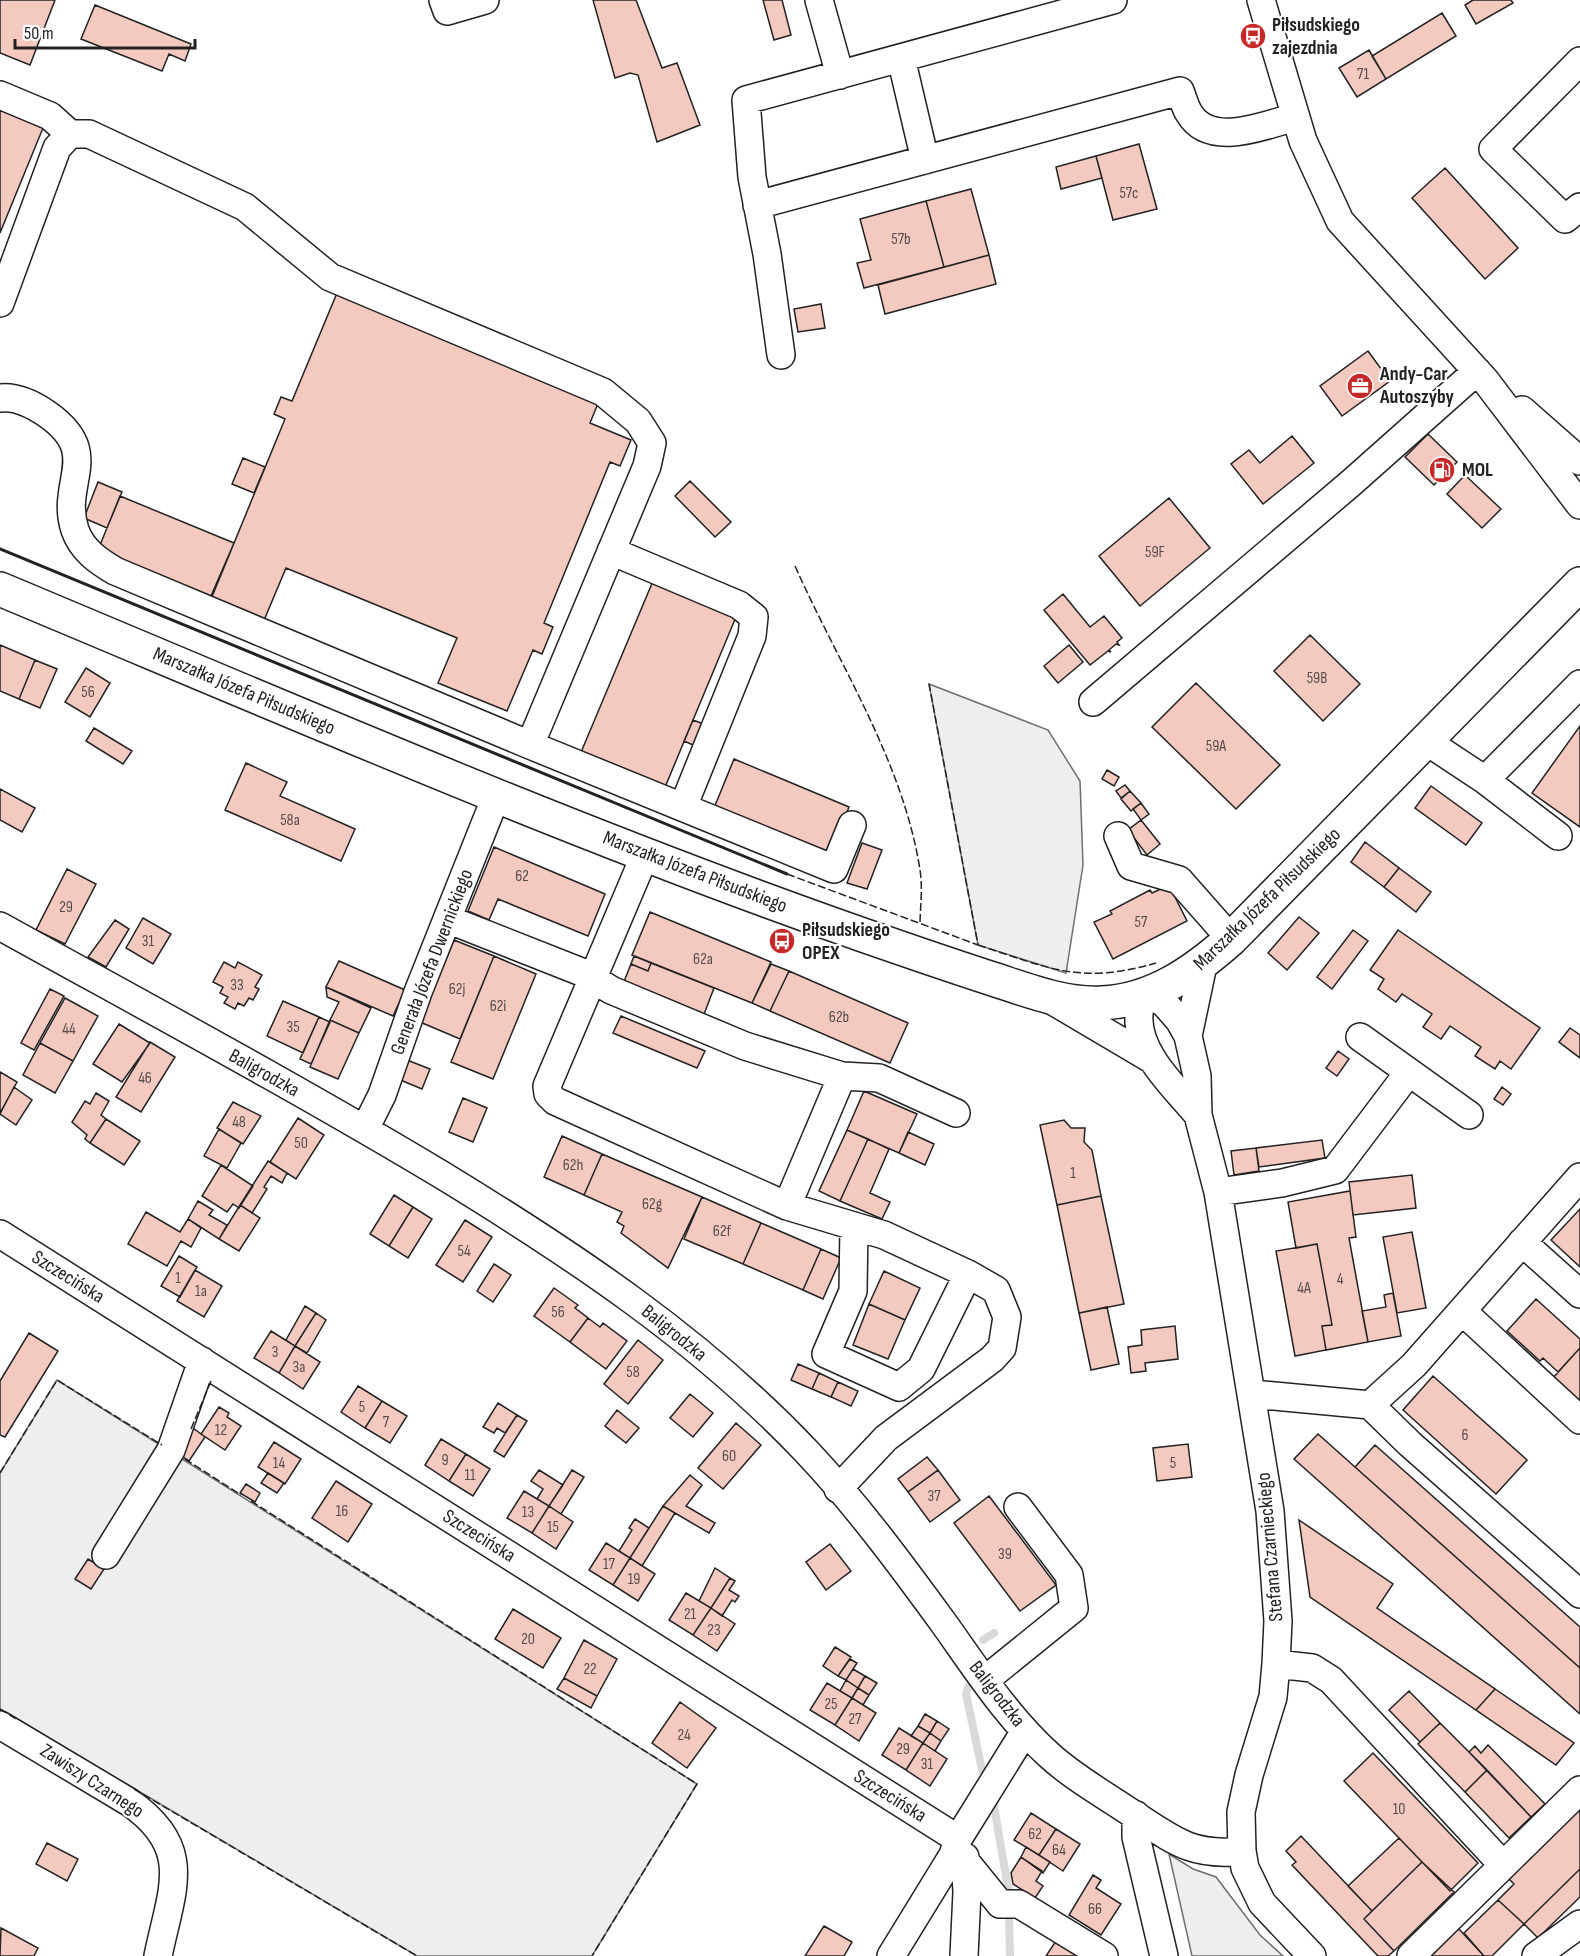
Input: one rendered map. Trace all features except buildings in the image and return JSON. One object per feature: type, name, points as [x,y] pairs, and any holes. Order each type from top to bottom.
[{"type":"main road","name":"Marszałka Józefa Piłsudskiego","points":[[0,589],[645,855],[818,919],[1044,996],[1101,1003],[1147,992],[1186,976],[1203,965],[1580,584]]},
{"type":"street","points":[[443,0],[447,11],[485,0]]},
{"type":"street","points":[[819,0],[840,75]]},
{"type":"street","points":[[782,355],[767,254],[752,177],[746,100],[1113,0]]},
{"type":"street","points":[[1260,0],[1295,117],[1321,184],[1340,221],[1481,375],[1580,505]]},
{"type":"street","points":[[901,58],[925,160]]},
{"type":"street","points":[[1580,61],[1493,150],[1565,219],[1580,207]]},
{"type":"street","points":[[757,205],[1180,91],[1190,116],[1210,130],[1229,134],[1295,117]]},
{"type":"street","points":[[0,95],[50,116],[70,134],[90,135],[245,207],[330,277],[603,392],[638,421],[652,442],[647,466],[530,745]]},
{"type":"street","points":[[0,303],[57,148],[70,134]]},
{"type":"street","points":[[1481,375],[1580,461]]},
{"type":"street","points":[[1093,702],[1481,375]]},
{"type":"street","points":[[0,398],[25,402],[42,410],[69,433],[76,448],[78,466],[72,512],[75,529],[82,545],[95,559],[147,586],[834,868],[852,825]]},
{"type":"street","points":[[611,551],[739,605],[754,617],[752,636],[683,807]]},
{"type":"street","points":[[1485,780],[1580,684]]},
{"type":"street","points":[[1426,741],[1485,780],[1558,836]]},
{"type":"street","name":"Generała Józefa Dwernickiego","points":[[365,1129],[381,1095],[497,794]]},
{"type":"street","points":[[1118,836],[1131,866],[1179,880],[1231,939]]},
{"type":"street","points":[[645,855],[595,980],[547,1086],[548,1094],[555,1101],[787,1206],[884,1234],[996,1290],[1003,1303],[1006,1317],[1002,1348],[992,1359],[886,1438],[838,1489]]},
{"type":"street","points":[[447,919],[584,973],[610,990],[745,1047],[842,1076],[879,1078],[956,1113]]},
{"type":"street","name":"Baligrodzka","points":[[0,926],[365,1129],[548,1240],[656,1317],[755,1402],[807,1453],[919,1589],[1025,1731],[1051,1757],[1178,1842],[1202,1852],[1242,1851]]},
{"type":"street","name":"Stefana Czarnieckiego","points":[[1188,1036],[1203,965]]},
{"type":"street","name":"Stefana Czarnieckiego","points":[[1198,1114],[1153,1060],[1141,1035],[1138,1013],[1147,992],[1165,1004],[1179,1020],[1188,1036],[1197,1076],[1198,1114],[1218,1192],[1252,1394],[1276,1568],[1278,1621],[1273,1697],[1249,1775],[1241,1812],[1242,1851],[1245,1868],[1262,1903],[1312,1956]]},
{"type":"street","name":"Stefana Czarnieckiego","points":[[1044,996],[1153,1060]]},
{"type":"street","points":[[1360,1037],[1469,1115]]},
{"type":"street","points":[[1218,1192],[1282,1183],[1335,1170],[1409,1072]]},
{"type":"street","points":[[787,1206],[842,1076]]},
{"type":"street","points":[[1370,1405],[1414,1365],[1580,1177]]},
{"type":"street","points":[[854,1226],[853,1290],[826,1354],[899,1387],[921,1369],[968,1274]]},
{"type":"street","name":"Szczecińska","points":[[0,1234],[202,1361],[962,1850],[1000,1904],[1019,1904],[1104,1956]]},
{"type":"street","points":[[1522,1242],[1580,1293]]},
{"type":"street","points":[[1462,1311],[1580,1420]]},
{"type":"street","points":[[106,1555],[171,1450],[202,1361]]},
{"type":"street","points":[[1252,1394],[1370,1405],[1410,1444],[1580,1594]]},
{"type":"street","points":[[985,1680],[1074,1608],[1069,1575],[1018,1507]]},
{"type":"street","points":[[1276,1664],[1312,1668],[1331,1680],[1503,1865]]},
{"type":"street","name":"Zawiszy Czarnego","points":[[0,1725],[129,1802],[147,1815],[169,1842],[175,1875],[158,1956]]},
{"type":"street","points":[[964,1956],[962,1850],[1025,1731]]},
{"type":"street","points":[[1411,1956],[1580,1790]]},
{"type":"street","points":[[1136,1815],[1136,1837],[1164,1956]]},
{"type":"street","points":[[891,1956],[953,1855],[962,1850]]},
{"type":"street","points":[[1536,1956],[1580,1924]]},
{"type":"shaded area","points":[[929,684],[1048,730],[1080,781],[1083,865],[1066,973],[978,945]]},
{"type":"shaded area","points":[[57,1380],[697,1784],[592,1956],[417,1956],[0,1709],[0,1473]]},
{"type":"shaded area","points":[[1169,1854],[1193,1869],[1216,1877],[1260,1935],[1283,1956],[1192,1956]]},
{"type":"waterway","points":[[983,1640],[994,1633]]},
{"type":"waterway","points":[[968,1687],[966,1694],[982,1770]]},
{"type":"waterway","points":[[994,1806],[1009,1894]]},
{"type":"waterway","points":[[1009,1914],[1010,1956]]},
{"type":"fence","points":[[795,566],[868,714],[899,790],[912,830],[920,870],[920,925]]},
{"type":"fence","points":[[787,874],[978,945],[929,684]]},
{"type":"fence","points":[[978,945],[1045,967],[1065,971],[1106,973],[1156,963]]},
{"type":"fence","points":[[0,1473],[57,1380],[162,1445]]},
{"type":"fence","points":[[191,1429],[211,1381]]},
{"type":"fence","points":[[185,1459],[241,1495]]},
{"type":"fence","points":[[251,1501],[697,1784],[592,1956]]},
{"type":"fence","points":[[0,1709],[18,1720]]},
{"type":"fence","points":[[134,1789],[417,1956]]},
{"type":"wall","points":[[0,549],[787,874]]},
{"type":"place","name":"Piłsudskiego zajezdnia","points":[[1253,36]]},
{"type":"place","name":"Andy-Car Autoszyby","points":[[1360,386]]},
{"type":"place","name":"MOL","points":[[1442,470]]},
{"type":"place","name":"Piłsudskiego OPEX","points":[[782,941]]}]
